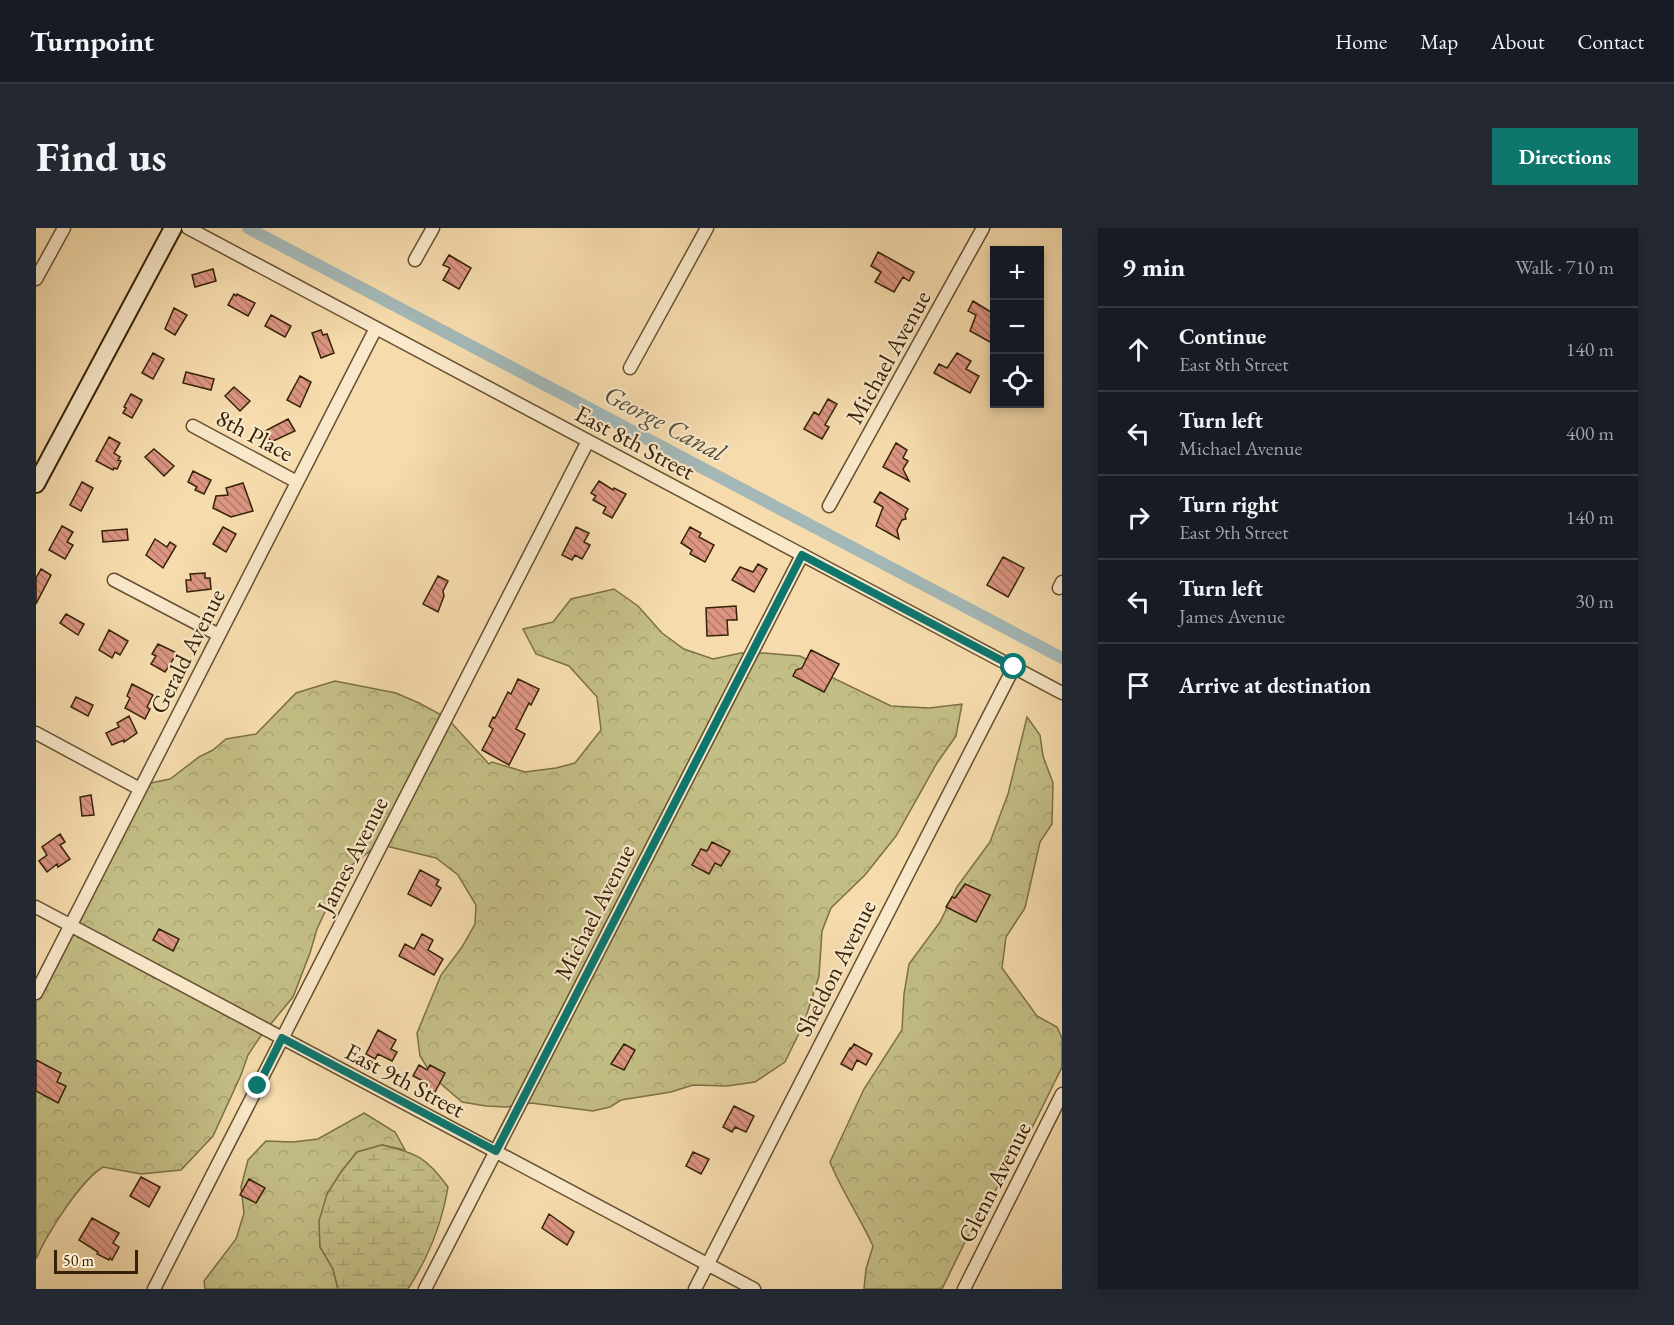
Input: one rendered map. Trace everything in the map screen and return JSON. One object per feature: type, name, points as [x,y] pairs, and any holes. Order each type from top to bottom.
[{"type":"main road","points":[[36,484],[173,228]]},
{"type":"street","points":[[36,279],[64,228]]},
{"type":"street","name":"East 8th Street","points":[[188,228],[1062,693]]},
{"type":"street","points":[[415,260],[433,228]]},
{"type":"street","points":[[630,368],[707,228]]},
{"type":"street","name":"Michael Avenue","points":[[829,506],[983,228]]},
{"type":"street","name":"Gerald Avenue","points":[[36,993],[376,328]]},
{"type":"street","name":"8th Place","points":[[193,426],[297,482]]},
{"type":"street","name":"James Avenue","points":[[154,1289],[588,441]]},
{"type":"street","name":"Michael Avenue","points":[[425,1289],[802,555]]},
{"type":"street","points":[[114,580],[219,635]]},
{"type":"street","name":"Sheldon Avenue","points":[[695,1289],[1014,667]]},
{"type":"street","points":[[36,733],[140,789]]},
{"type":"street","name":"East 9th Street","points":[[36,907],[754,1289]]},
{"type":"street","name":"Glenn Avenue","points":[[964,1289],[1062,1094]]},
{"type":"green space","points":[[614,589],[638,606],[662,633],[684,649],[713,659],[741,653],[800,656],[831,672],[831,677],[891,706],[929,708],[962,704],[956,736],[937,763],[896,836],[865,875],[831,908],[822,931],[819,976],[804,1023],[785,1062],[755,1082],[727,1086],[693,1085],[671,1092],[621,1100],[610,1107],[593,1111],[531,1103],[507,1107],[462,1102],[433,1077],[420,1056],[417,1033],[441,975],[462,947],[475,924],[476,905],[458,875],[436,858],[386,846],[370,851],[348,868],[340,880],[317,929],[293,997],[248,1055],[213,1136],[181,1170],[141,1174],[103,1167],[84,1184],[75,1196],[56,1223],[36,1259],[36,990],[141,785],[170,779],[226,739],[256,734],[296,693],[335,681],[396,693],[447,718],[489,764],[492,762],[525,772],[575,763],[601,730],[597,697],[569,666],[536,654],[523,629],[553,622],[571,599]]},
{"type":"green space","points":[[1027,717],[1040,735],[1043,756],[1053,783],[1052,824],[1040,842],[1025,908],[1006,937],[1002,968],[1037,1016],[1057,1027],[1062,1038],[1062,1067],[1031,1130],[964,1244],[942,1289],[864,1289],[866,1269],[873,1246],[830,1162],[864,1089],[902,1030],[904,994],[909,964],[940,922],[957,887],[990,842],[1008,794]]},
{"type":"green space","points":[[364,1113],[395,1132],[405,1150],[382,1145],[357,1152],[327,1194],[320,1246],[333,1269],[338,1289],[205,1289],[204,1281],[236,1239],[244,1213],[241,1187],[248,1160],[266,1141],[293,1142],[318,1139]]},
{"type":"green space","points":[[382,1145],[413,1154],[434,1169],[448,1187],[442,1214],[428,1253],[408,1289],[338,1289],[333,1269],[320,1247],[319,1221],[327,1194],[357,1152]]},
{"type":"building","points":[[878,252],[914,272],[909,281],[903,277],[894,292],[875,282],[881,272],[871,266]]},
{"type":"building","points":[[449,255],[471,268],[459,289],[443,280],[450,268],[443,265]]},
{"type":"building","points":[[213,269],[216,281],[195,287],[192,275]]},
{"type":"building","points":[[234,294],[255,303],[248,316],[228,305]]},
{"type":"building","points":[[973,301],[990,312],[990,342],[970,331],[976,315],[968,311]]},
{"type":"building","points":[[174,308],[187,315],[175,335],[165,329]]},
{"type":"building","points":[[271,315],[291,326],[285,337],[265,326]]},
{"type":"building","points":[[321,330],[323,335],[327,334],[334,353],[321,358],[312,333]]},
{"type":"building","points":[[153,353],[164,359],[153,379],[142,373]]},
{"type":"building","points":[[957,353],[971,361],[966,369],[979,376],[970,393],[934,373],[939,364],[947,368]]},
{"type":"building","points":[[186,372],[214,379],[211,390],[183,383]]},
{"type":"building","points":[[300,376],[311,382],[300,407],[287,400]]},
{"type":"building","points":[[234,387],[250,401],[240,411],[225,396]]},
{"type":"building","points":[[131,394],[142,400],[132,418],[123,413]]},
{"type":"building","points":[[828,399],[837,404],[825,425],[829,427],[822,439],[804,429],[814,412],[819,415]]},
{"type":"building","points":[[288,419],[295,431],[271,442],[265,431]]},
{"type":"building","points":[[109,437],[120,443],[114,453],[120,457],[118,460],[121,461],[117,469],[113,470],[96,461]]},
{"type":"building","points":[[896,443],[907,450],[903,458],[908,461],[903,469],[909,481],[883,467]]},
{"type":"building","points":[[154,449],[174,466],[164,476],[145,457]]},
{"type":"building","points":[[193,471],[211,480],[204,494],[195,490],[197,487],[188,482]]},
{"type":"building","points":[[599,481],[613,490],[614,488],[626,494],[612,518],[603,513],[606,507],[593,500],[596,496],[591,493]]},
{"type":"building","points":[[82,482],[93,488],[81,511],[70,505]]},
{"type":"building","points":[[243,483],[253,511],[231,517],[213,508],[216,496],[228,495],[226,488]]},
{"type":"building","points":[[880,492],[908,509],[906,519],[902,520],[897,530],[899,539],[876,526],[883,507],[874,502]]},
{"type":"building","points":[[62,526],[73,532],[67,542],[73,545],[65,559],[49,550]]},
{"type":"building","points":[[223,527],[236,534],[226,552],[213,544]]},
{"type":"building","points":[[576,527],[589,533],[584,542],[590,545],[582,559],[575,555],[572,560],[562,555]]},
{"type":"building","points":[[690,527],[701,533],[699,537],[714,545],[705,562],[690,554],[692,550],[681,543]]},
{"type":"building","points":[[127,529],[128,540],[103,542],[102,531]]},
{"type":"building","points":[[155,539],[167,547],[170,542],[176,546],[163,568],[146,555]]},
{"type":"building","points":[[1003,557],[1024,568],[1008,597],[987,585]]},
{"type":"building","points":[[758,564],[767,569],[754,592],[732,580],[740,567],[753,572]]},
{"type":"building","points":[[41,569],[51,575],[36,604],[36,578]]},
{"type":"building","points":[[205,573],[205,578],[210,578],[211,589],[187,592],[186,580],[191,580],[190,574]]},
{"type":"building","points":[[438,576],[448,581],[438,612],[423,604]]},
{"type":"building","points":[[736,606],[737,620],[727,620],[728,635],[707,636],[706,608]]},
{"type":"building","points":[[66,614],[84,624],[78,635],[60,623]]},
{"type":"building","points":[[109,630],[128,641],[120,655],[115,652],[112,658],[99,650]]},
{"type":"building","points":[[158,644],[177,653],[165,672],[151,664],[156,656],[152,654]]},
{"type":"building","points":[[811,650],[839,664],[824,692],[793,676],[796,670],[802,668]]},
{"type":"building","points":[[518,679],[539,689],[516,729],[525,734],[509,765],[482,750],[493,729],[489,726],[493,717],[495,718],[508,692],[511,694]]},
{"type":"building","points":[[132,684],[153,695],[147,707],[150,709],[145,719],[125,708],[130,698],[127,696]]},
{"type":"building","points":[[76,697],[93,705],[88,716],[71,707]]},
{"type":"building","points":[[129,716],[137,733],[124,742],[124,740],[112,745],[106,733],[119,727],[117,723]]},
{"type":"building","points":[[91,795],[94,815],[82,816],[80,797]]},
{"type":"building","points":[[60,834],[65,842],[60,845],[70,859],[58,867],[57,864],[47,872],[39,861],[47,855],[42,847]]},
{"type":"building","points":[[712,842],[730,851],[721,866],[715,863],[709,874],[692,865],[701,849],[707,851]]},
{"type":"building","points":[[420,870],[439,880],[436,885],[441,888],[431,906],[408,894]]},
{"type":"building","points":[[965,884],[990,895],[976,922],[946,907]]},
{"type":"building","points":[[159,929],[179,939],[173,951],[153,940]]},
{"type":"building","points":[[422,934],[433,940],[428,950],[443,959],[434,975],[399,956],[405,944],[414,949]]},
{"type":"building","points":[[378,1030],[396,1040],[391,1049],[397,1052],[392,1061],[378,1054],[375,1059],[366,1054]]},
{"type":"building","points":[[624,1044],[635,1050],[624,1070],[611,1064]]},
{"type":"building","points":[[854,1044],[872,1054],[866,1065],[857,1060],[852,1070],[841,1064]]},
{"type":"building","points":[[36,1060],[61,1073],[57,1082],[66,1086],[58,1103],[36,1091]]},
{"type":"building","points":[[419,1065],[427,1070],[430,1065],[445,1073],[435,1092],[427,1088],[429,1084],[413,1076]]},
{"type":"building","points":[[734,1106],[754,1116],[746,1132],[735,1127],[732,1132],[723,1127]]},
{"type":"building","points":[[693,1152],[709,1159],[701,1174],[686,1166]]},
{"type":"building","points":[[141,1177],[160,1187],[149,1207],[130,1196]]},
{"type":"building","points":[[249,1179],[265,1188],[256,1203],[240,1195]]},
{"type":"building","points":[[549,1214],[574,1232],[567,1245],[542,1228]]},
{"type":"building","points":[[92,1218],[119,1233],[113,1243],[119,1247],[112,1260],[97,1254],[98,1252],[79,1240]]},
{"type":"waterway","name":"George Canal","points":[[248,228],[1062,658]]},
{"type":"route","points":[[258,1086],[282,1038],[496,1151],[802,555],[1014,667]]}]
